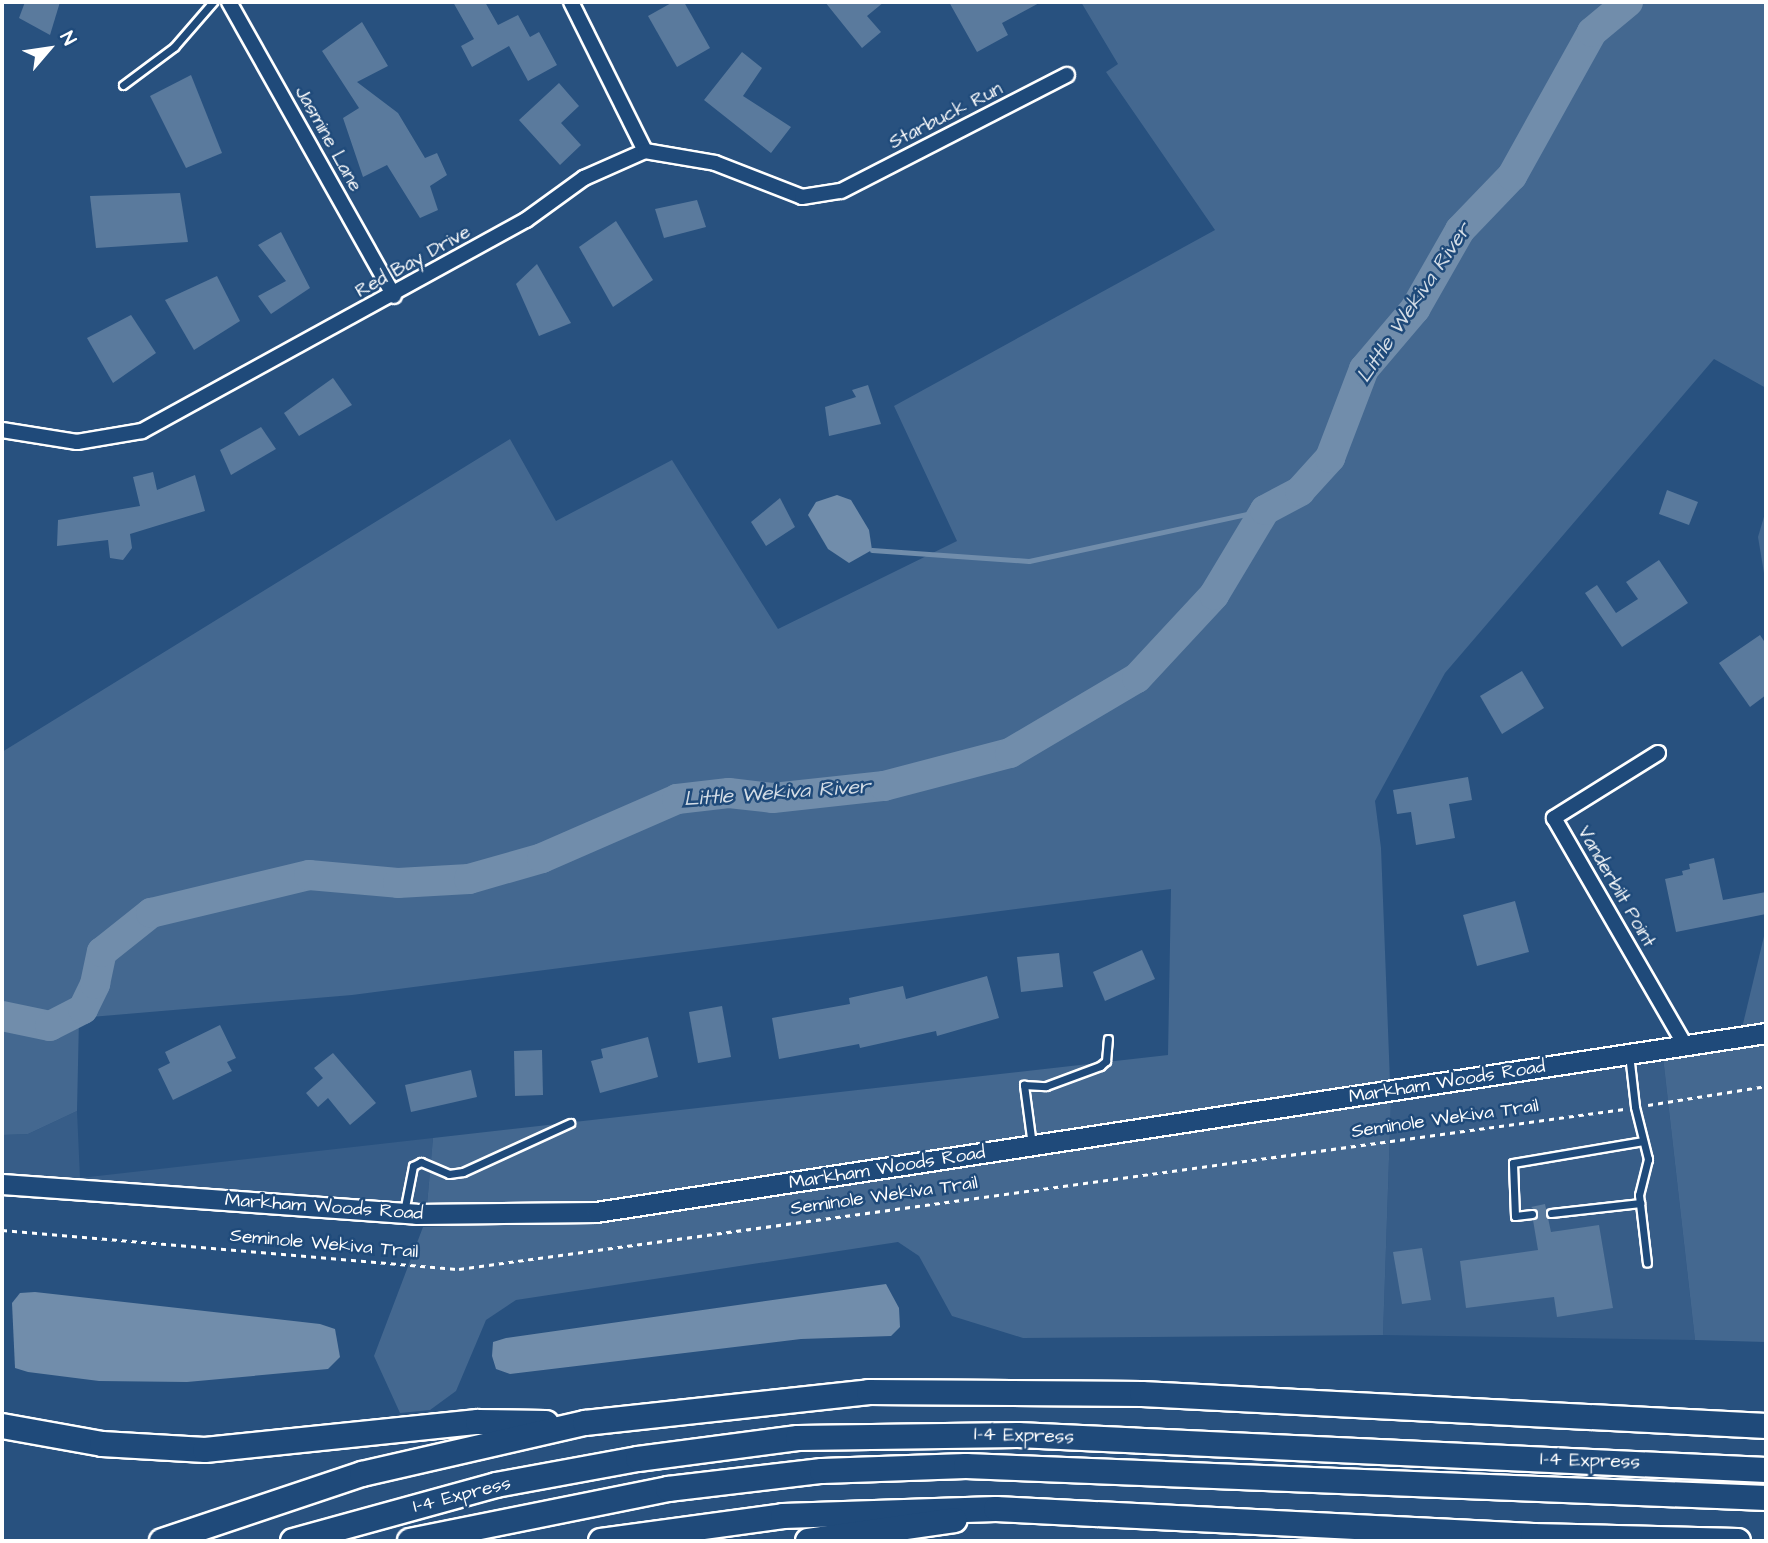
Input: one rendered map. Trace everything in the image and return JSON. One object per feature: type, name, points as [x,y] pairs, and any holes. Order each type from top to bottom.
[{"type":"highway","points":[[2,1426],[102,1444],[205,1450],[478,1422],[585,1423],[883,1392],[1142,1394],[1766,1426]]},
{"type":"highway","points":[[162,1541],[362,1474],[585,1423]]},
{"type":"highway","name":"I-4 Express","points":[[293,1541],[496,1485],[638,1459],[798,1438],[1018,1435],[1766,1470]]},
{"type":"highway","name":"I-4 Express","points":[[410,1541],[668,1489],[822,1471],[953,1467],[1766,1499]]},
{"type":"highway","points":[[601,1541],[783,1516],[996,1509],[1533,1536],[1738,1541]]},
{"type":"highway","points":[[808,1541],[934,1526],[996,1509]]},
{"type":"main road","name":"Markham Woods Road","points":[[2,1184],[404,1213],[502,1216],[596,1212],[1766,1033]]},
{"type":"street","name":"Jasmine Lane","points":[[229,2],[394,296]]},
{"type":"street","points":[[571,2],[645,151]]},
{"type":"street","name":"Starbuck Run","points":[[645,151],[715,163],[802,197],[841,191],[1067,75]]},
{"type":"street","name":"Red Bay Drive","points":[[2,430],[77,442],[142,431],[394,296],[526,220],[584,178],[645,151]]},
{"type":"street","name":"Vanderbilt Point","points":[[1658,753],[1553,818],[1685,1045]]},
{"type":"lane","points":[[123,85],[174,47],[213,2]]},
{"type":"lane","points":[[1032,1146],[1024,1085],[1046,1086],[1100,1066],[1106,1061],[1108,1039]]},
{"type":"lane","points":[[1629,1054],[1635,1107],[1648,1159],[1640,1203],[1647,1264]]},
{"type":"lane","points":[[404,1213],[413,1166],[421,1162],[449,1174],[463,1172],[570,1123]]},
{"type":"lane","points":[[1532,1214],[1515,1216],[1513,1163],[1643,1141]]},
{"type":"lane","points":[[1550,1213],[1640,1203]]},
{"type":"path","name":"Seminole Wekiva Trail","points":[[2,1230],[459,1269],[1635,1107],[1766,1086]]},
{"type":"shaded area","points":[[1081,2],[1766,2],[1766,388],[1714,359],[1445,673],[1375,801],[1381,848],[1390,1082],[596,1203],[427,1205],[433,1138],[1168,1055],[1171,889],[352,995],[79,1018],[77,1111],[28,1134],[2,1135],[2,752],[510,439],[556,521],[672,460],[778,629],[957,541],[894,406],[1215,230],[1106,72],[1118,64]]},
{"type":"shaded area","points":[[837,495],[851,500],[869,530],[872,550],[849,563],[828,549],[808,515],[816,502]]},
{"type":"shaded area","points":[[1766,510],[1766,585],[1758,537]]},
{"type":"shaded area","points":[[1766,928],[1766,1024],[1742,1028]]},
{"type":"shaded area","points":[[1766,1042],[1766,1342],[1695,1340],[1663,1057]]},
{"type":"shaded area","points":[[1663,1057],[1695,1340],[1383,1335],[1391,1100]]},
{"type":"shaded area","points":[[1391,1100],[1383,1335],[1023,1338],[952,1316],[919,1256],[898,1242],[516,1300],[486,1320],[456,1391],[430,1410],[400,1413],[374,1356],[423,1227],[597,1221]]},
{"type":"shaded area","points":[[77,1111],[80,1178],[433,1138],[427,1205],[2,1176],[2,1135],[28,1134]]},
{"type":"shaded area","points":[[886,1284],[899,1308],[900,1327],[891,1336],[801,1339],[510,1374],[496,1369],[492,1356],[493,1342],[506,1338]]},
{"type":"shaded area","points":[[35,1292],[320,1324],[335,1329],[340,1357],[328,1369],[187,1382],[99,1381],[28,1372],[15,1368],[12,1303],[20,1293]]},
{"type":"building","points":[[25,2],[60,2],[50,35],[19,18]]},
{"type":"building","points":[[453,2],[485,2],[498,25],[518,15],[530,37],[539,32],[557,65],[528,81],[509,46],[472,67],[461,46],[474,39]]},
{"type":"building","points":[[673,2],[684,2],[710,48],[677,67],[648,16]]},
{"type":"building","points":[[825,2],[884,2],[867,16],[881,32],[862,48]]},
{"type":"building","points":[[949,2],[1041,2],[1002,23],[1008,35],[977,52]]},
{"type":"building","points":[[362,22],[388,66],[357,82],[398,113],[425,158],[437,153],[447,175],[430,186],[438,210],[420,218],[387,165],[363,177],[343,118],[359,108],[322,51]]},
{"type":"building","points":[[742,52],[762,68],[743,96],[791,127],[771,153],[704,100]]},
{"type":"building","points":[[191,75],[222,153],[186,168],[150,96]]},
{"type":"building","points":[[559,83],[579,106],[561,123],[581,145],[560,165],[519,120]]},
{"type":"building","points":[[180,193],[188,242],[96,248],[90,196]]},
{"type":"building","points":[[697,200],[706,227],[664,238],[655,209]]},
{"type":"building","points":[[616,221],[653,280],[613,307],[579,247]]},
{"type":"building","points":[[281,232],[310,288],[271,314],[258,296],[286,281],[258,245]]},
{"type":"building","points":[[537,264],[571,323],[539,336],[516,284]]},
{"type":"building","points":[[217,276],[240,321],[194,350],[165,300]]},
{"type":"building","points":[[131,315],[156,353],[113,383],[87,338]]},
{"type":"building","points":[[333,378],[352,405],[299,436],[284,413]]},
{"type":"building","points":[[868,385],[881,424],[829,436],[825,407],[856,397],[852,390]]},
{"type":"building","points":[[261,427],[276,449],[231,475],[220,450]]},
{"type":"building","points":[[153,472],[157,490],[195,475],[205,511],[130,534],[132,548],[123,560],[110,558],[108,540],[57,546],[58,520],[140,506],[133,477]]},
{"type":"building","points":[[1667,490],[1698,502],[1689,525],[1659,514]]},
{"type":"building","points":[[780,498],[795,527],[766,546],[751,522]]},
{"type":"building","points":[[1659,560],[1688,603],[1622,647],[1585,593],[1597,585],[1616,613],[1638,599],[1626,582]]},
{"type":"building","points":[[1760,635],[1766,644],[1766,695],[1750,707],[1719,663]]},
{"type":"building","points":[[1522,671],[1544,708],[1502,734],[1480,696]]},
{"type":"building","points":[[1468,777],[1472,800],[1449,804],[1455,838],[1416,845],[1411,812],[1397,814],[1393,790]]},
{"type":"building","points":[[1714,858],[1723,900],[1766,892],[1766,914],[1676,932],[1665,879],[1683,875],[1682,871],[1690,869],[1689,864]]},
{"type":"building","points":[[1515,901],[1529,952],[1477,966],[1463,915]]},
{"type":"building","points":[[1142,950],[1155,979],[1105,1001],[1093,972]]},
{"type":"building","points":[[1059,953],[1063,987],[1021,992],[1017,957]]},
{"type":"building","points":[[987,976],[999,1018],[937,1036],[936,1031],[860,1048],[859,1044],[779,1059],[772,1018],[850,1004],[849,998],[903,986],[906,999]]},
{"type":"building","points":[[722,1006],[731,1057],[698,1063],[689,1012]]},
{"type":"building","points":[[220,1025],[236,1058],[227,1062],[232,1071],[173,1100],[158,1069],[170,1063],[165,1052]]},
{"type":"building","points":[[648,1037],[658,1077],[600,1093],[591,1061],[603,1058],[601,1049]]},
{"type":"building","points":[[542,1050],[543,1095],[515,1096],[514,1051]]},
{"type":"building","points":[[333,1053],[376,1103],[350,1125],[328,1098],[318,1107],[306,1093],[323,1078],[314,1068]]},
{"type":"building","points":[[471,1070],[477,1097],[411,1112],[405,1085]]},
{"type":"building","points":[[1545,1204],[1551,1232],[1599,1225],[1613,1308],[1557,1317],[1554,1297],[1466,1308],[1460,1261],[1538,1250],[1533,1220],[1538,1213],[1531,1207]]},
{"type":"building","points":[[1422,1248],[1431,1300],[1402,1304],[1393,1252]]},
{"type":"waterway","name":"Little Wekiva River","points":[[2,1016],[50,1026],[83,1009],[95,984],[102,952],[151,913],[309,875],[398,883],[469,879],[542,858],[677,799],[729,793],[773,798],[884,786],[1010,753],[1137,678],[1214,595],[1265,510],[1300,491],[1330,458],[1364,369],[1415,309],[1460,230],[1512,176],[1592,32],[1628,2]]},
{"type":"waterway","points":[[872,550],[1029,561],[1265,510]]}]
